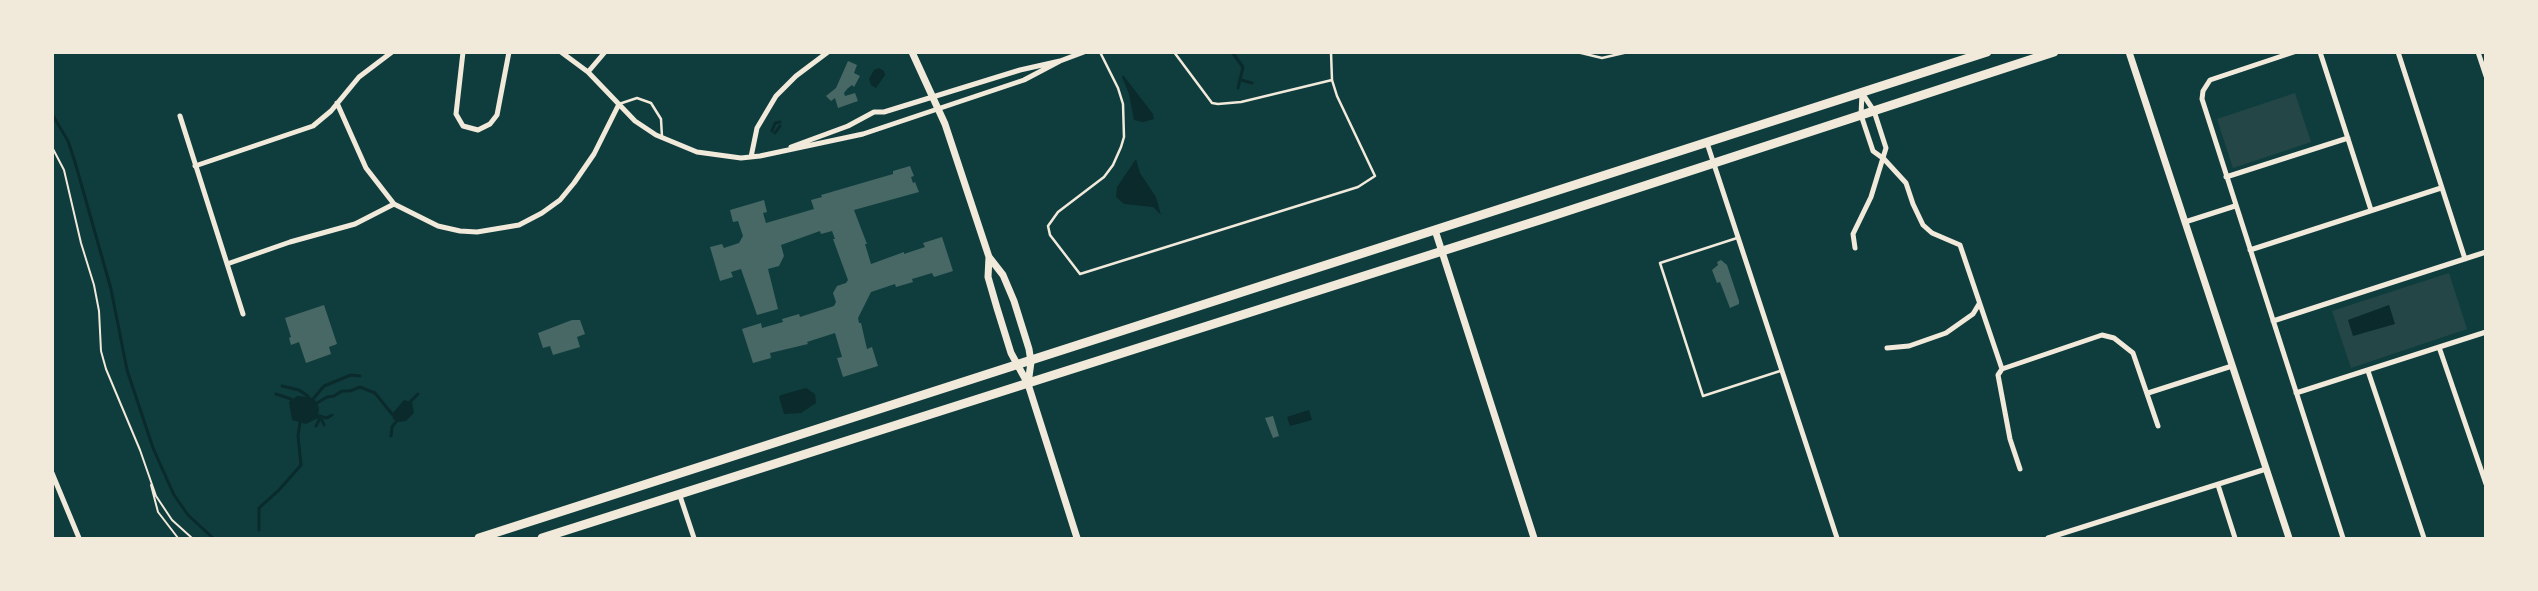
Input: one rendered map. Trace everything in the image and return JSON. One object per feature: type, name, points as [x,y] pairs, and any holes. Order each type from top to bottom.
[{"type":"main road","points":[[479,538],[1017,367],[1434,230],[1987,52]]},
{"type":"main road","points":[[542,538],[680,496],[1441,250],[1529,224],[2054,52]]},
{"type":"street","points":[[196,166],[310,127],[325,118],[359,76],[392,52]]},
{"type":"street","points":[[463,52],[456,114],[463,126],[478,130],[490,124],[497,116],[509,52]]},
{"type":"street","points":[[561,52],[588,72],[641,126],[662,138],[708,154],[751,157],[863,134],[1030,78],[1060,61],[1084,52]]},
{"type":"street","points":[[588,72],[605,52]]},
{"type":"street","points":[[751,157],[755,135],[773,100],[796,76],[828,52]]},
{"type":"street","points":[[912,52],[934,97],[989,257],[1003,275],[1011,292],[1029,345],[1031,362],[1028,384]]},
{"type":"street","points":[[2129,52],[2289,538]]},
{"type":"street","points":[[2294,52],[2208,82],[2203,91],[2203,107],[2344,538]]},
{"type":"street","points":[[2320,52],[2371,210]]},
{"type":"street","points":[[2398,52],[2465,259]]},
{"type":"street","points":[[2478,52],[2486,76]]},
{"type":"street","points":[[779,151],[848,126],[865,116],[934,97],[1024,68],[1060,61]]},
{"type":"street","points":[[1855,248],[1853,234],[1871,197],[1886,148],[1874,111],[1862,93]]},
{"type":"street","points":[[1862,93],[1861,115],[1873,152],[1884,158],[1906,183],[1923,225],[1932,233],[1960,245],[2002,369]]},
{"type":"street","points":[[338,103],[366,168],[394,204],[430,223],[460,232],[496,230],[528,222],[554,204],[574,183],[594,154],[619,104]]},
{"type":"street","points":[[180,116],[242,314]]},
{"type":"street","points":[[2226,177],[2348,138]]},
{"type":"street","points":[[1707,143],[1780,371],[1837,538]]},
{"type":"street","points":[[2250,250],[2441,188]]},
{"type":"street","points":[[227,264],[270,248],[355,224],[394,204]]},
{"type":"street","points":[[2184,222],[2235,206]]},
{"type":"street","points":[[1434,230],[1534,538]]},
{"type":"street","points":[[2273,321],[2486,252]]},
{"type":"street","points":[[989,257],[988,271],[991,288],[1017,367],[1028,384],[1078,538]]},
{"type":"street","points":[[1887,348],[1909,346],[1946,333],[1973,314],[1979,304]]},
{"type":"street","points":[[2296,394],[2486,332]]},
{"type":"street","points":[[2020,469],[2000,393],[1998,374],[2002,369],[2102,335],[2114,338],[2132,353],[2148,393],[2158,426]]},
{"type":"street","points":[[2439,347],[2486,484]]},
{"type":"street","points":[[2148,393],[2232,366]]},
{"type":"street","points":[[2368,371],[2424,538]]},
{"type":"street","points":[[2048,538],[2266,469]]},
{"type":"street","points":[[52,473],[79,538]]},
{"type":"street","points":[[2218,485],[2235,538]]},
{"type":"street","points":[[680,496],[694,538]]},
{"type":"lane","points":[[1100,52],[1118,88],[1123,104],[1124,137],[1114,165],[1104,178],[1058,212],[1048,226],[1050,235],[1080,274],[1341,192],[1363,184],[1376,176],[1344,113],[1332,80],[1330,52]]},
{"type":"lane","points":[[1174,52],[1212,103],[1241,102],[1332,80]]},
{"type":"lane","points":[[1577,52],[1605,58],[1628,52]]},
{"type":"lane","points":[[619,104],[637,98],[651,103],[661,119],[662,138]]},
{"type":"lane","points":[[1737,238],[1660,263],[1703,396],[1780,371]]},
{"type":"path","points":[[52,146],[64,170],[81,243],[94,285],[104,363],[140,450],[158,512],[178,538]]},
{"type":"path","points":[[151,483],[168,515],[192,538]]},
{"type":"shaded area","points":[[879,68],[884,71],[885,75],[876,88],[871,85],[869,79],[874,70]]},
{"type":"shaded area","points":[[1123,75],[1153,114],[1154,119],[1143,122],[1134,120]]},
{"type":"shaded area","points":[[2295,93],[2311,142],[2233,168],[2217,119]]},
{"type":"shaded area","points":[[1136,159],[1140,173],[1156,197],[1161,215],[1153,207],[1124,204],[1116,197],[1117,187]]},
{"type":"shaded area","points":[[2449,273],[2467,329],[2351,368],[2332,311]]},
{"type":"shaded area","points":[[2389,305],[2395,324],[2353,336],[2348,320]]},
{"type":"shaded area","points":[[806,388],[815,394],[816,403],[801,413],[784,414],[779,397]]},
{"type":"shaded area","points":[[297,396],[310,397],[315,400],[319,408],[318,418],[306,424],[292,420],[289,402]]},
{"type":"shaded area","points":[[404,400],[412,402],[414,413],[406,421],[398,422],[393,419],[392,414]]},
{"type":"shaded area","points":[[1309,410],[1312,420],[1290,426],[1287,417]]},
{"type":"building","points":[[848,61],[857,65],[854,73],[860,76],[854,87],[852,85],[844,93],[845,96],[855,93],[858,101],[838,108],[835,98],[831,101],[826,96],[836,88]]},
{"type":"building","points":[[910,166],[914,176],[911,177],[913,183],[915,182],[919,192],[854,210],[867,244],[865,244],[871,264],[904,252],[904,254],[925,247],[923,243],[942,237],[953,271],[934,277],[932,273],[912,279],[913,282],[896,287],[895,284],[871,292],[858,318],[867,349],[872,347],[878,366],[843,377],[837,358],[842,357],[835,333],[807,342],[808,344],[770,353],[771,358],[753,363],[742,329],[761,323],[762,328],[783,322],[782,319],[799,314],[800,317],[834,306],[836,302],[833,293],[837,286],[846,283],[848,280],[833,239],[835,239],[832,231],[821,234],[820,231],[781,245],[784,256],[779,266],[768,269],[778,309],[757,315],[741,269],[731,272],[733,277],[720,281],[710,247],[722,244],[724,248],[739,243],[743,236],[738,221],[733,222],[730,210],[764,200],[767,212],[763,213],[766,223],[814,209],[811,200],[822,197],[821,195],[893,174],[893,171]]},
{"type":"building","points":[[1721,260],[1727,265],[1739,301],[1739,304],[1730,308],[1720,282],[1717,283],[1712,270],[1718,265],[1717,262]]},
{"type":"building","points":[[324,305],[337,344],[329,347],[331,354],[306,363],[299,342],[291,345],[289,338],[291,337],[285,318]]},
{"type":"building","points":[[572,320],[580,320],[585,334],[577,337],[580,347],[553,355],[550,346],[543,348],[538,333]]},
{"type":"building","points":[[1273,416],[1279,436],[1273,438],[1265,418]]},
{"type":"waterway","points":[[1232,52],[1243,67],[1238,88]]},
{"type":"waterway","points":[[1241,80],[1252,83]]},
{"type":"waterway","points":[[52,114],[68,141],[75,162],[111,289],[127,370],[153,448],[174,495],[188,515],[213,538]]},
{"type":"waterway","points":[[772,131],[775,123],[780,122]]},
{"type":"waterway","points":[[775,133],[780,126]]},
{"type":"waterway","points":[[313,399],[324,386],[351,375],[360,376]]},
{"type":"waterway","points":[[282,386],[299,390],[308,396]]},
{"type":"waterway","points":[[317,403],[342,391],[350,391],[360,387],[375,393],[392,414]]},
{"type":"waterway","points":[[276,394],[291,399]]},
{"type":"waterway","points":[[411,401],[418,394]]},
{"type":"waterway","points":[[319,416],[327,418],[332,415]]},
{"type":"waterway","points":[[316,426],[321,416]]},
{"type":"waterway","points":[[321,418],[324,425]]},
{"type":"waterway","points":[[391,436],[392,427],[396,422]]},
{"type":"waterway","points":[[259,530],[259,508],[279,490],[301,465],[298,436],[300,423]]}]
